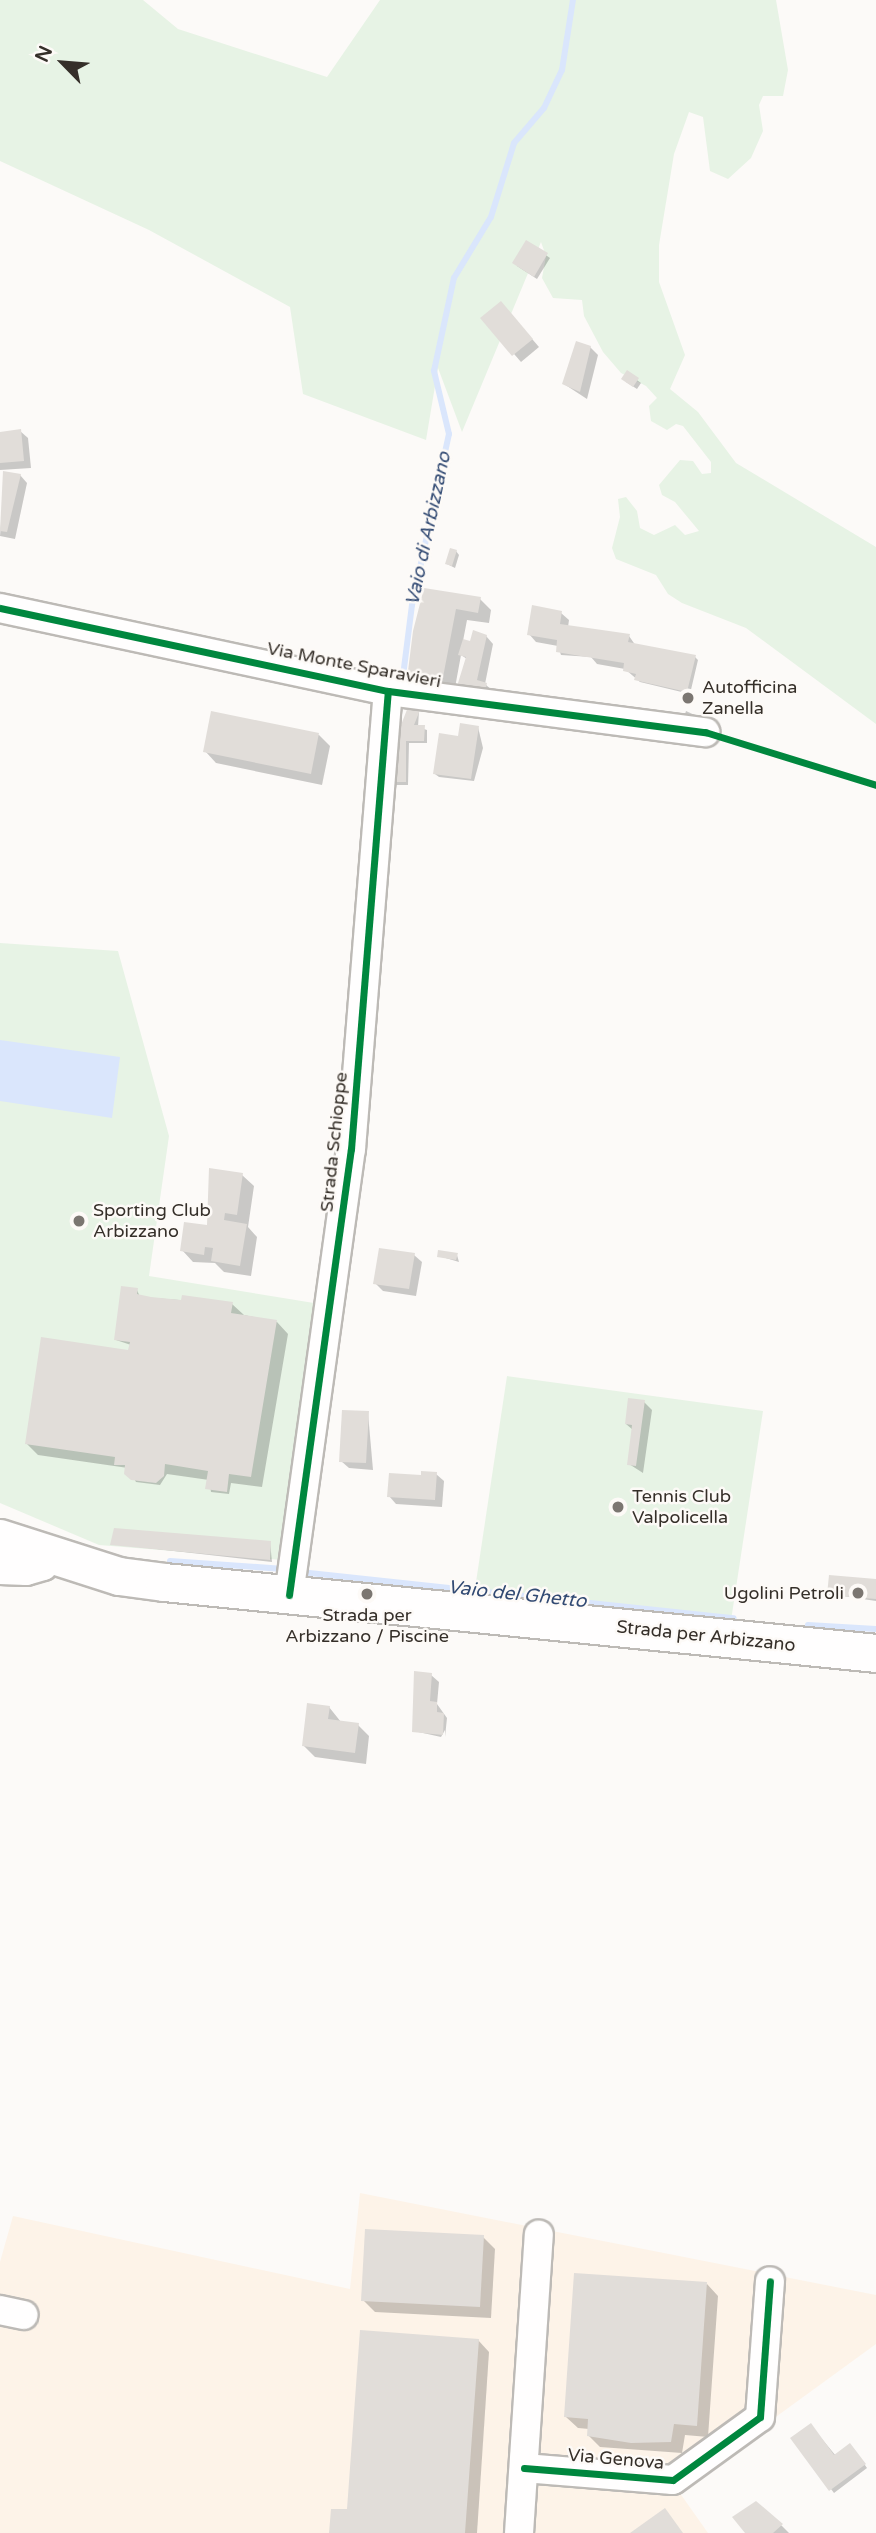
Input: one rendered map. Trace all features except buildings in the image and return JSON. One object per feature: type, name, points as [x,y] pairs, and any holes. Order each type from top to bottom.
[{"type":"main road","name":"Strada per Arbizzano","points":[[0,1538],[51,1557],[119,1576],[876,1653]]},
{"type":"street","name":"Via Monte Sparavieri","points":[[0,608],[388,691],[705,732]]},
{"type":"street","name":"Strada Schioppe","points":[[289,1595],[352,1149],[388,691]]},
{"type":"street","points":[[0,1570],[26,1571],[43,1566],[51,1557]]},
{"type":"street","points":[[519,2533],[539,2235]]},
{"type":"street","name":"Via Genova","points":[[524,2468],[673,2480],[760,2417],[770,2281]]},
{"type":"shaded area","points":[[360,2193],[876,2295],[876,2344],[677,2489],[708,2533],[0,2533],[0,2262],[13,2216],[350,2289]]},
{"type":"green space","points":[[0,0],[143,0],[178,29],[327,77],[380,0],[776,0],[788,70],[783,96],[763,96],[759,105],[763,131],[751,158],[728,179],[710,171],[703,117],[689,112],[674,154],[659,245],[659,282],[685,355],[670,389],[698,412],[736,463],[876,547],[876,724],[746,628],[682,603],[668,594],[656,575],[616,559],[612,548],[620,517],[618,499],[626,497],[637,511],[640,528],[654,535],[675,525],[685,535],[699,531],[675,502],[662,495],[659,485],[680,460],[693,461],[702,474],[711,473],[711,462],[683,426],[676,424],[667,430],[651,421],[649,406],[657,398],[646,386],[621,373],[603,352],[584,316],[582,300],[553,298],[542,278],[546,256],[541,242],[462,432],[438,368],[426,440],[303,394],[290,307],[149,230],[0,161]]},
{"type":"green space","name":"Sporting Club Arbizzano","points":[[0,943],[118,951],[169,1136],[149,1276],[320,1304],[283,1560],[99,1545],[0,1503]]},
{"type":"green space","name":"Tennis Club Valpolicella","points":[[507,1376],[763,1411],[730,1627],[473,1602]]},
{"type":"water","points":[[0,1040],[120,1057],[112,1118],[0,1101]]},
{"type":"waterway","name":"Vaio di Arbizzano","points":[[402,684],[412,605],[449,434],[434,371],[454,278],[491,217],[514,143],[544,108],[562,70],[573,0]]},
{"type":"waterway","name":"Vaio del Ghetto","points":[[170,1561],[284,1569]]},
{"type":"waterway","name":"Vaio del Ghetto","points":[[300,1572],[734,1618]]},
{"type":"waterway","name":"Vaio del Ghetto","points":[[808,1625],[876,1629]]},
{"type":"cycle path","points":[[0,608],[388,691],[705,732],[876,785]]},
{"type":"cycle path","points":[[289,1595],[351,1149],[388,691]]},
{"type":"cycle path","points":[[524,2468],[673,2480],[760,2417],[770,2281]]},
{"type":"place","name":"Autofficina Zanella","points":[[688,698]]},
{"type":"place","name":"Sporting Club Arbizzano","points":[[79,1221]]},
{"type":"place","name":"Tennis Club Valpolicella","points":[[618,1507]]},
{"type":"place","name":"Ugolini Petroli","points":[[858,1593]]},
{"type":"place","name":"Strada per Arbizzano / Piscine","points":[[367,1594]]}]
